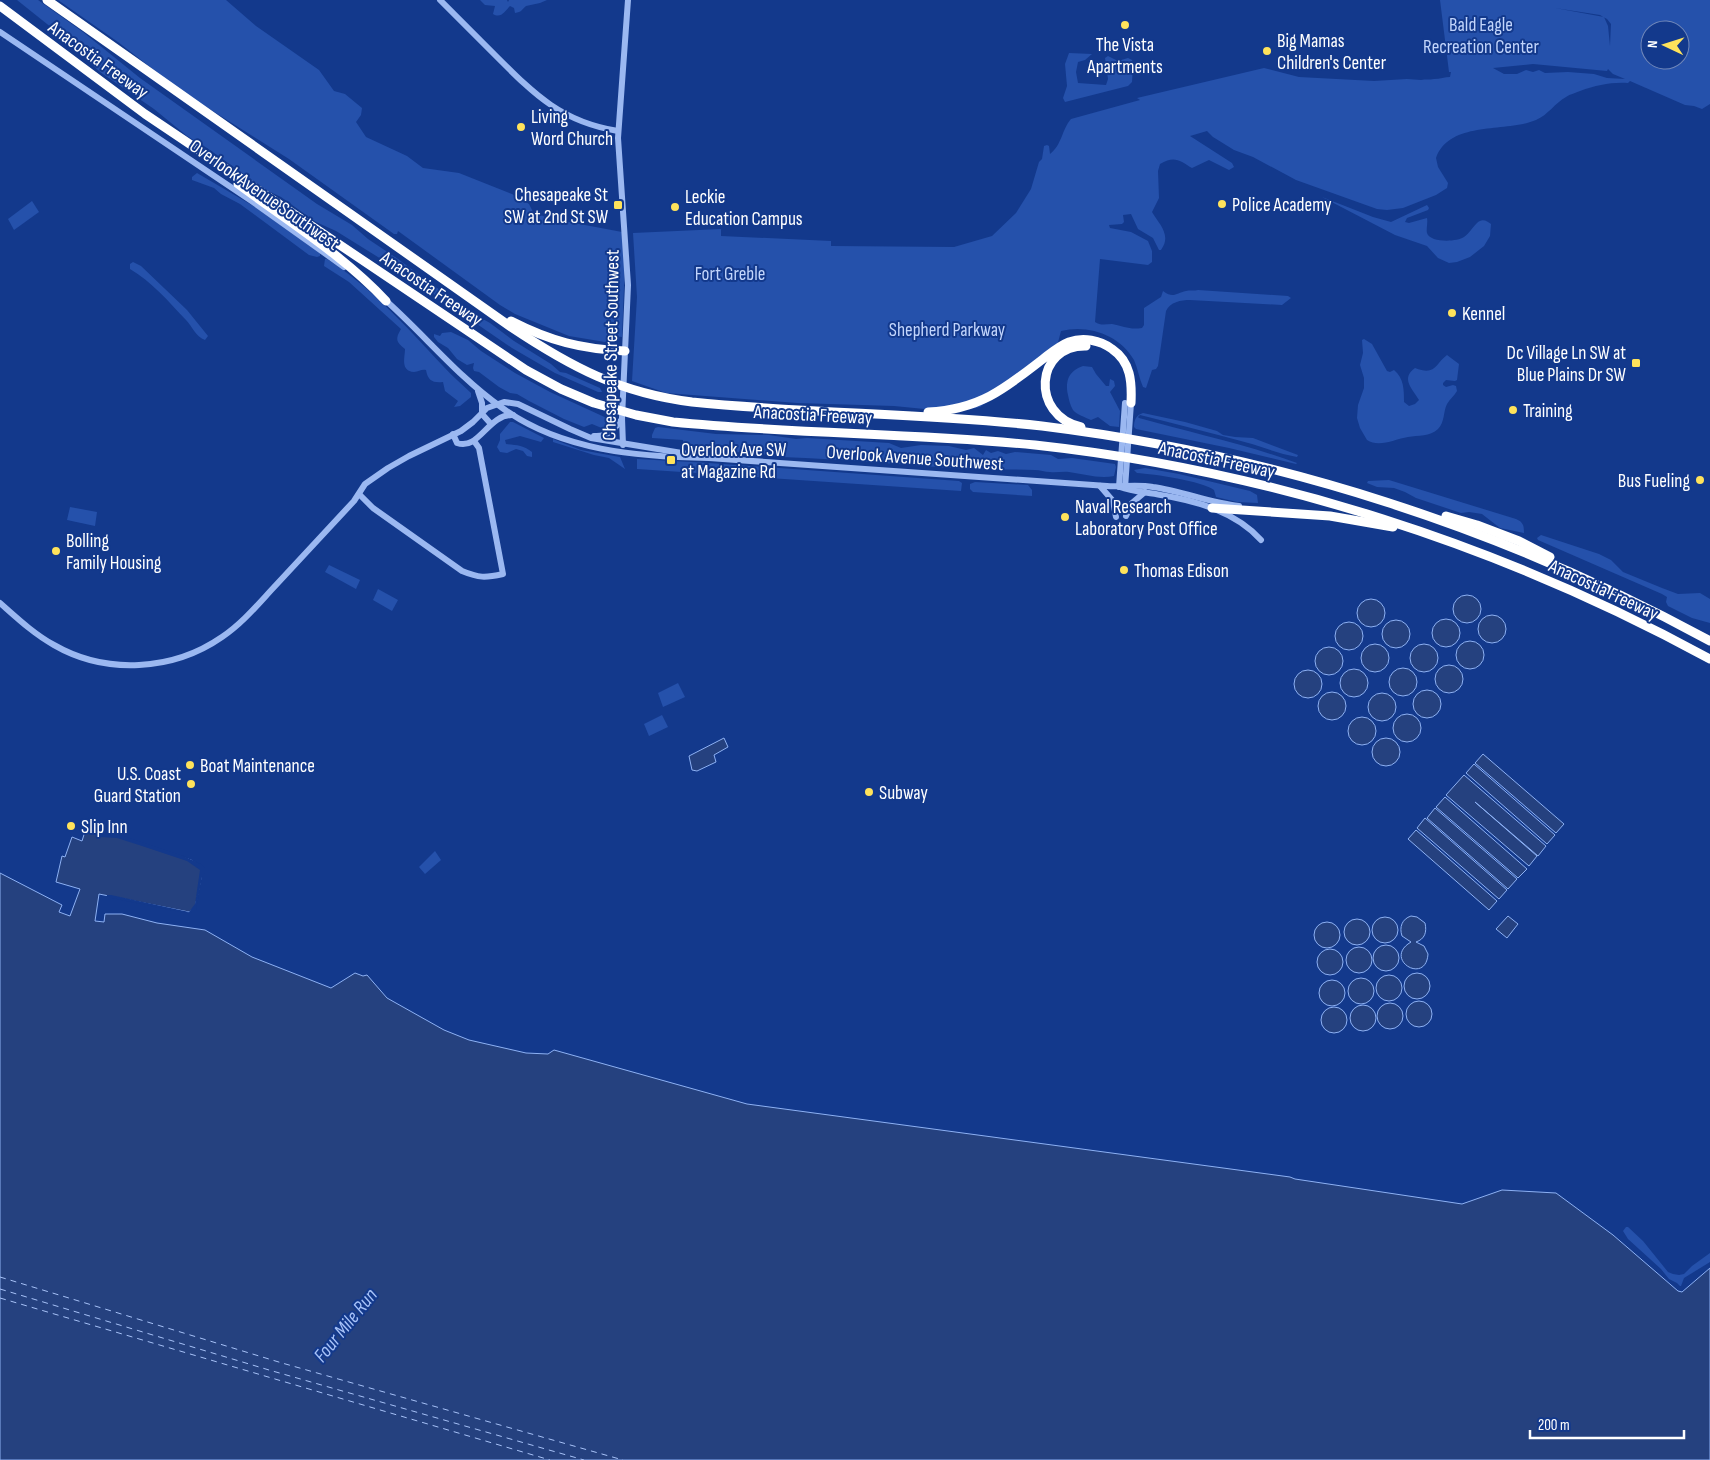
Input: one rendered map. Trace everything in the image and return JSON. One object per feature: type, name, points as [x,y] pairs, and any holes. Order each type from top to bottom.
[{"type":"highway","name":"Anacostia Freeway","points":[[47,0],[450,284],[547,350],[578,368],[612,383],[663,398],[692,402],[986,421],[1183,445],[1304,477],[1394,504],[1425,508],[1477,525],[1519,541],[1586,573],[1620,595],[1710,642]]},
{"type":"highway","points":[[53,0],[74,19]]},
{"type":"highway","name":"Anacostia Freeway","points":[[0,6],[122,98],[191,146],[519,366],[561,389],[610,408],[683,423],[982,440],[1112,456],[1232,478],[1341,506],[1457,543],[1612,609],[1710,659]]},
{"type":"highway","points":[[0,14],[20,28],[47,41]]},
{"type":"highway","points":[[191,146],[217,168],[348,265],[386,301]]},
{"type":"highway","points":[[450,284],[505,317],[550,339],[585,348],[625,351]]},
{"type":"highway","points":[[816,410],[853,408],[926,412],[961,407],[999,391],[1065,344],[1083,340],[1105,344],[1122,358],[1130,375],[1128,403]]},
{"type":"highway","points":[[1113,435],[1072,425],[1056,414],[1046,395],[1045,382],[1048,369],[1057,357],[1069,349],[1082,346],[1101,349],[1114,357],[1122,368],[1128,403]]},
{"type":"highway","points":[[1212,508],[1330,516],[1383,524],[1419,534],[1535,575]]},
{"type":"street","points":[[440,0],[521,82],[543,101],[558,111],[578,120],[618,131]]},
{"type":"street","name":"Chesapeake Street Southwest","points":[[624,452],[622,444],[622,418],[628,268],[618,131],[628,0]]},
{"type":"street","name":"Overlook Avenue Southwest","points":[[0,32],[254,202],[355,274],[496,404],[514,416],[558,437],[586,445],[658,456],[1123,487]]},
{"type":"street","points":[[477,388],[482,399],[482,414],[491,424]]},
{"type":"street","name":"Overlook Avenue Southwest","points":[[496,404],[506,402],[518,404],[586,436],[622,444],[709,458]]},
{"type":"street","points":[[1123,487],[1128,403]]},
{"type":"street","points":[[0,603],[45,640],[66,652],[83,658],[107,664],[134,666],[176,660],[206,647],[235,628],[360,494],[365,484],[409,456],[468,426],[487,408],[496,404]]},
{"type":"street","points":[[453,434],[457,443],[462,444],[474,441],[501,416],[514,416]]},
{"type":"street","points":[[586,436],[600,436],[610,433],[622,418]]},
{"type":"street","points":[[360,494],[373,508],[462,571],[475,577],[486,578],[503,574],[479,448],[474,441]]},
{"type":"street","points":[[1123,487],[1139,485],[1158,488],[1214,502],[1254,508],[1260,511]]},
{"type":"street","points":[[1100,486],[1113,501],[1116,517]]},
{"type":"street","points":[[1123,487],[1168,496],[1212,508],[1237,521],[1261,540]]},
{"type":"street","points":[[1126,516],[1132,503],[1145,492]]},
{"type":"green space","points":[[17,0],[38,0],[83,32],[140,78],[317,204],[352,225],[368,239],[468,311],[490,323],[560,372],[600,388],[602,392],[555,373],[512,348],[394,267],[336,231],[316,222],[281,197],[266,190],[187,136],[154,109],[100,72],[57,32]]},
{"type":"green space","points":[[58,0],[226,0],[256,26],[319,70],[334,91],[345,94],[362,108],[361,115],[356,122],[366,137],[407,156],[423,168],[459,173],[512,194],[529,204],[533,212],[548,218],[622,232],[625,262],[622,337],[612,336],[605,342],[569,336],[515,314],[398,231],[397,234],[394,234],[289,159],[181,91],[118,42]]},
{"type":"green space","points":[[480,0],[507,0],[508,2],[509,0],[547,0],[526,6],[515,13],[514,8],[510,6],[503,14],[498,16],[493,14],[495,6],[485,5]]},
{"type":"green space","points":[[1440,0],[1710,0],[1710,104],[1702,109],[1685,105],[1630,81],[1628,83],[1604,84],[1580,91],[1569,95],[1536,120],[1524,124],[1466,133],[1453,138],[1443,146],[1436,158],[1438,167],[1448,183],[1447,188],[1436,195],[1403,208],[1377,209],[1296,180],[1253,157],[1234,150],[1207,131],[1190,136],[1232,163],[1234,167],[1229,170],[1209,160],[1192,168],[1174,159],[1160,164],[1158,171],[1159,198],[1152,212],[1165,235],[1164,245],[1159,250],[1153,238],[1138,229],[1131,214],[1123,215],[1124,222],[1122,224],[1109,225],[1110,228],[1131,232],[1148,241],[1152,251],[1152,262],[1148,265],[1100,259],[1095,322],[1130,328],[1142,328],[1144,325],[1144,308],[1161,297],[1163,291],[1172,295],[1198,290],[1288,296],[1291,298],[1282,305],[1190,300],[1173,304],[1166,311],[1158,366],[1152,370],[1146,388],[1143,387],[1134,360],[1128,351],[1112,338],[1082,329],[1061,331],[1056,350],[980,407],[955,412],[894,406],[797,403],[666,393],[632,381],[637,297],[633,233],[721,229],[721,236],[831,241],[831,246],[954,247],[992,236],[1016,213],[1031,189],[1039,162],[1042,159],[1044,146],[1049,146],[1050,154],[1060,142],[1071,119],[1140,100],[1137,98],[1264,68],[1299,77],[1374,81],[1438,79],[1450,77],[1451,72],[1449,72]],"holes":[[[1555,8],[1600,15],[1603,17]],[[1604,17],[1611,24],[1610,46],[1608,26]],[[1533,64],[1607,71],[1608,69],[1613,74],[1625,79],[1568,72],[1545,73],[1539,70],[1504,74],[1493,68]]]},
{"type":"green space","points":[[1069,53],[1092,54],[1085,60],[1078,62],[1076,72],[1078,83],[1106,85],[1108,79],[1105,58],[1108,56],[1118,61],[1128,58],[1132,60],[1132,82],[1128,86],[1065,102],[1063,98],[1067,86],[1065,64]]},
{"type":"green space","points":[[197,173],[255,207],[320,253],[320,256],[309,255],[240,204],[214,188],[192,180],[192,177]]},
{"type":"green space","points":[[1322,197],[1391,222],[1427,205],[1428,210],[1407,218],[1405,222],[1409,223],[1427,218],[1427,233],[1433,239],[1450,241],[1461,239],[1481,220],[1491,224],[1490,236],[1484,246],[1470,257],[1449,263],[1438,258],[1427,246],[1395,235]]},
{"type":"green space","points":[[32,201],[39,212],[14,230],[8,219]]},
{"type":"green space","points":[[325,259],[343,270],[374,295],[446,370],[471,393],[471,397],[460,406],[454,407],[458,401],[445,391],[443,382],[432,380],[428,377],[426,370],[414,372],[407,369],[404,363],[405,349],[397,340],[401,329],[349,282],[324,266]]},
{"type":"green space","points":[[133,262],[141,266],[187,310],[208,336],[205,340],[197,334],[160,292],[130,269],[130,264]]},
{"type":"green space","points":[[451,332],[468,340],[481,351],[515,373],[550,392],[611,420],[612,425],[604,429],[592,424],[584,427],[499,387],[479,372],[474,371],[474,363],[467,365],[457,359],[448,348],[434,337],[434,334],[440,336],[442,333]]},
{"type":"green space","points":[[1364,339],[1372,344],[1387,371],[1394,370],[1400,377],[1402,380],[1404,402],[1409,406],[1419,400],[1408,380],[1408,376],[1415,368],[1431,370],[1447,355],[1459,364],[1457,380],[1446,380],[1443,383],[1446,387],[1456,386],[1457,391],[1447,404],[1442,423],[1435,432],[1428,435],[1382,443],[1367,440],[1357,418],[1358,405],[1364,388],[1364,378],[1360,365],[1363,353],[1362,340]]},
{"type":"green space","points":[[1083,366],[1092,367],[1106,386],[1109,386],[1110,379],[1114,381],[1115,386],[1110,392],[1120,411],[1119,427],[1110,426],[1098,417],[1091,420],[1073,410],[1070,404],[1067,385],[1071,373]]},
{"type":"green space","points":[[1143,413],[1185,422],[1217,431],[1223,435],[1253,438],[1298,455],[1297,457],[1285,454],[1140,415],[1138,417],[1258,450],[1297,463],[1136,429],[1134,427],[1135,420],[1137,416]]},
{"type":"green space","points":[[510,422],[544,438],[541,442],[520,436],[505,440],[506,444],[526,448],[532,452],[532,457],[516,449],[507,453],[500,452],[497,447],[500,434]]},
{"type":"green space","points":[[655,428],[716,434],[769,435],[796,439],[889,443],[901,448],[921,445],[949,446],[966,450],[974,448],[983,455],[986,450],[991,453],[998,451],[1006,454],[1015,452],[1051,455],[1058,459],[1072,458],[1115,464],[1116,467],[1114,476],[1103,477],[1037,470],[967,469],[782,457],[748,450],[735,453],[703,450],[683,445],[683,440],[652,438]]},
{"type":"green space","points":[[553,439],[581,450],[620,457],[625,469],[609,458],[594,455],[553,442]]},
{"type":"green space","points":[[637,459],[959,481],[962,483],[961,491],[637,469]]},
{"type":"green space","points":[[1145,468],[1250,491],[1257,495],[1258,503],[1237,502],[1216,497],[1214,490],[1199,484],[1166,476],[1137,473],[1134,470]]},
{"type":"green space","points":[[1389,480],[1516,519],[1523,524],[1524,533],[1500,528],[1482,514],[1461,513],[1416,498],[1394,488],[1377,487],[1367,483],[1368,481]]},
{"type":"green space","points":[[975,482],[1028,485],[1032,490],[1032,496],[973,492],[970,489],[970,484]]},
{"type":"green space","points":[[70,507],[97,512],[95,526],[67,520]]},
{"type":"green space","points":[[1541,535],[1599,554],[1611,560],[1623,572],[1678,594],[1700,593],[1710,599],[1710,623],[1692,618],[1668,606],[1666,602],[1667,597],[1662,594],[1538,540],[1537,538]]},
{"type":"green space","points":[[329,565],[360,580],[356,589],[325,572]]},
{"type":"green space","points":[[378,589],[398,600],[392,611],[373,600]]},
{"type":"green space","points":[[678,683],[685,697],[663,707],[658,693]]},
{"type":"green space","points":[[662,715],[668,727],[649,736],[644,724]]},
{"type":"green space","points":[[435,851],[441,860],[425,874],[419,867]]},
{"type":"green space","points":[[1626,1227],[1643,1241],[1668,1272],[1679,1275],[1684,1274],[1710,1253],[1710,1262],[1684,1278],[1680,1286],[1669,1279],[1661,1269],[1628,1239],[1623,1231]]},
{"type":"water","points":[[1467,595],[1477,599],[1481,609],[1477,619],[1467,623],[1457,619],[1453,609],[1457,599]]},
{"type":"water","points":[[1371,599],[1381,603],[1385,613],[1381,623],[1371,627],[1361,623],[1357,613],[1361,603]]},
{"type":"water","points":[[1492,615],[1502,619],[1506,629],[1502,639],[1492,643],[1482,639],[1478,629],[1482,619]]},
{"type":"water","points":[[1446,619],[1456,623],[1460,633],[1456,643],[1446,647],[1436,643],[1432,633],[1436,623]]},
{"type":"water","points":[[1396,620],[1406,624],[1410,634],[1406,644],[1396,648],[1386,644],[1382,634],[1386,624]]},
{"type":"water","points":[[1349,622],[1359,626],[1363,636],[1359,646],[1349,650],[1339,646],[1335,636],[1339,626]]},
{"type":"water","points":[[1470,641],[1480,645],[1484,655],[1480,665],[1470,669],[1460,665],[1456,655],[1460,645]]},
{"type":"water","points":[[1375,644],[1385,648],[1389,658],[1385,668],[1375,672],[1365,668],[1361,658],[1365,648]]},
{"type":"water","points":[[1424,644],[1434,648],[1438,658],[1434,668],[1424,672],[1414,668],[1410,658],[1414,648]]},
{"type":"water","points":[[1329,647],[1339,651],[1343,661],[1339,671],[1329,675],[1319,671],[1315,661],[1319,651]]},
{"type":"water","points":[[1449,665],[1459,669],[1463,679],[1459,689],[1449,693],[1439,689],[1435,679],[1439,669]]},
{"type":"water","points":[[1403,668],[1413,672],[1417,682],[1413,692],[1403,696],[1393,692],[1389,682],[1393,672]]},
{"type":"water","points":[[1354,669],[1364,673],[1368,683],[1364,693],[1354,697],[1344,693],[1340,683],[1344,673]]},
{"type":"water","points":[[1308,670],[1318,674],[1322,684],[1318,694],[1308,698],[1298,694],[1294,684],[1298,674]]},
{"type":"water","points":[[1427,690],[1437,694],[1441,704],[1437,714],[1427,718],[1417,714],[1413,704],[1417,694]]},
{"type":"water","points":[[1332,692],[1342,696],[1346,706],[1342,716],[1332,720],[1322,716],[1318,706],[1322,696]]},
{"type":"water","points":[[1382,693],[1392,697],[1396,707],[1392,717],[1382,721],[1372,717],[1368,707],[1372,697]]},
{"type":"water","points":[[1407,714],[1417,718],[1421,728],[1417,738],[1407,742],[1397,738],[1393,728],[1397,718]]},
{"type":"water","points":[[1362,717],[1372,721],[1376,731],[1372,741],[1362,745],[1352,741],[1348,731],[1352,721]]},
{"type":"water","points":[[724,738],[728,747],[714,755],[716,762],[697,771],[692,770],[689,756]]},
{"type":"water","points":[[1386,738],[1396,742],[1400,752],[1396,762],[1386,766],[1376,762],[1372,752],[1376,742]]},
{"type":"water","points":[[1483,754],[1564,824],[1556,833],[1475,763]]},
{"type":"water","points":[[1474,764],[1555,835],[1547,844],[1466,773]]},
{"type":"water","points":[[1464,775],[1546,846],[1538,856],[1475,802],[1537,856],[1529,866],[1446,795]]},
{"type":"water","points":[[1445,797],[1527,869],[1518,878],[1436,807]]},
{"type":"water","points":[[1435,808],[1517,879],[1508,889],[1427,818]]},
{"type":"water","points":[[1425,818],[1507,890],[1499,899],[1417,828]]},
{"type":"water","name":"Four Mile Run","points":[[87,825],[94,825],[103,834],[116,835],[191,860],[203,868],[195,908],[189,912],[99,894],[95,921],[104,922],[105,914],[122,914],[157,923],[205,930],[252,957],[331,988],[355,973],[363,976],[367,975],[387,998],[444,1030],[469,1040],[526,1053],[548,1054],[554,1050],[747,1104],[1290,1177],[1462,1204],[1502,1190],[1556,1193],[1613,1235],[1678,1291],[1682,1292],[1710,1268],[1710,1460],[0,1460],[0,873],[62,905],[59,912],[70,916],[80,889],[56,882],[62,856],[65,857],[72,837],[82,841]]},
{"type":"water","points":[[1416,830],[1497,901],[1489,910],[1408,839]]},
{"type":"water","points":[[1411,916],[1417,917],[1425,923],[1425,935],[1416,942],[1424,946],[1428,954],[1426,963],[1420,968],[1414,969],[1403,962],[1401,956],[1403,949],[1411,942],[1402,936],[1401,927],[1403,921]]},
{"type":"water","points":[[1508,916],[1518,924],[1507,938],[1496,929]]},
{"type":"water","points":[[1385,917],[1394,921],[1398,930],[1394,939],[1385,943],[1376,939],[1372,930],[1376,921]]},
{"type":"water","points":[[1357,919],[1366,923],[1370,932],[1366,941],[1357,945],[1348,941],[1344,932],[1348,923]]},
{"type":"water","points":[[1327,922],[1336,926],[1340,935],[1336,944],[1327,948],[1318,944],[1314,935],[1318,926]]},
{"type":"water","points":[[1386,945],[1395,949],[1399,958],[1395,967],[1386,971],[1377,967],[1373,958],[1377,949]]},
{"type":"water","points":[[1359,947],[1368,951],[1372,960],[1368,969],[1359,973],[1350,969],[1346,960],[1350,951]]},
{"type":"water","points":[[1330,949],[1339,953],[1343,962],[1339,971],[1330,975],[1321,971],[1317,962],[1321,953]]},
{"type":"water","points":[[1417,973],[1426,977],[1430,986],[1426,995],[1417,999],[1408,995],[1404,986],[1408,977]]},
{"type":"water","points":[[1389,975],[1398,979],[1402,988],[1398,997],[1389,1001],[1380,997],[1376,988],[1380,979]]},
{"type":"water","points":[[1361,978],[1370,982],[1374,991],[1370,1000],[1361,1004],[1352,1000],[1348,991],[1352,982]]},
{"type":"water","points":[[1332,980],[1341,984],[1345,993],[1341,1002],[1332,1006],[1323,1002],[1319,993],[1323,984]]},
{"type":"water","points":[[1419,1001],[1428,1005],[1432,1014],[1428,1023],[1419,1027],[1410,1023],[1406,1014],[1410,1005]]},
{"type":"water","points":[[1390,1003],[1399,1007],[1403,1016],[1399,1025],[1390,1029],[1381,1025],[1377,1016],[1381,1007]]},
{"type":"water","points":[[1363,1005],[1372,1009],[1376,1018],[1372,1027],[1363,1031],[1354,1027],[1350,1018],[1354,1009]]},
{"type":"water","points":[[1334,1007],[1343,1011],[1347,1020],[1343,1029],[1334,1033],[1325,1029],[1321,1020],[1325,1011]]},
{"type":"pier","points":[[94,826],[102,833],[118,834],[181,855],[201,864],[205,868],[205,873],[202,877],[196,910],[192,913],[180,912],[106,898],[107,895],[111,895],[189,912],[195,904],[200,870],[187,861],[117,838],[101,837],[95,831]]},
{"type":"ferry route","points":[[0,1277],[282,1363],[623,1460]]},
{"type":"ferry route","points":[[0,1289],[269,1370],[584,1460]]},
{"type":"ferry route","points":[[0,1298],[550,1460]]},
{"type":"place","name":"The Vista Apartments","points":[[1125,25]]},
{"type":"place","name":"Big Mamas Children's Center","points":[[1267,51]]},
{"type":"place","name":"Living Word Church","points":[[521,127]]},
{"type":"place","name":"Police Academy","points":[[1222,204]]},
{"type":"place","name":"Chesapeake St SW at 2nd St SW","points":[[618,205]]},
{"type":"place","name":"Leckie Education Campus","points":[[675,207]]},
{"type":"place","name":"Kennel","points":[[1452,313]]},
{"type":"place","name":"Dc Village Ln SW at Blue Plains Dr SW","points":[[1636,363]]},
{"type":"place","name":"Training","points":[[1513,410]]},
{"type":"place","name":"Overlook Ave SW at Magazine Rd","points":[[671,460]]},
{"type":"place","name":"Bus Fueling","points":[[1700,480]]},
{"type":"place","name":"Naval Research Laboratory Post Office","points":[[1065,517]]},
{"type":"place","name":"Bolling Family Housing","points":[[56,551]]},
{"type":"place","name":"Thomas Edison","points":[[1124,570]]},
{"type":"place","name":"Boat Maintenance","points":[[190,765]]},
{"type":"place","name":"U.S. Coast Guard Station","points":[[191,784]]},
{"type":"place","name":"Subway","points":[[869,792]]},
{"type":"place","name":"Slip Inn","points":[[71,826]]},
{"type":"park label","name":"Bald Eagle Recreation Center","points":[[1481,35]]},
{"type":"park label","name":"Fort Greble","points":[[730,273]]},
{"type":"park label","name":"Shepherd Parkway","points":[[947,329]]}]
